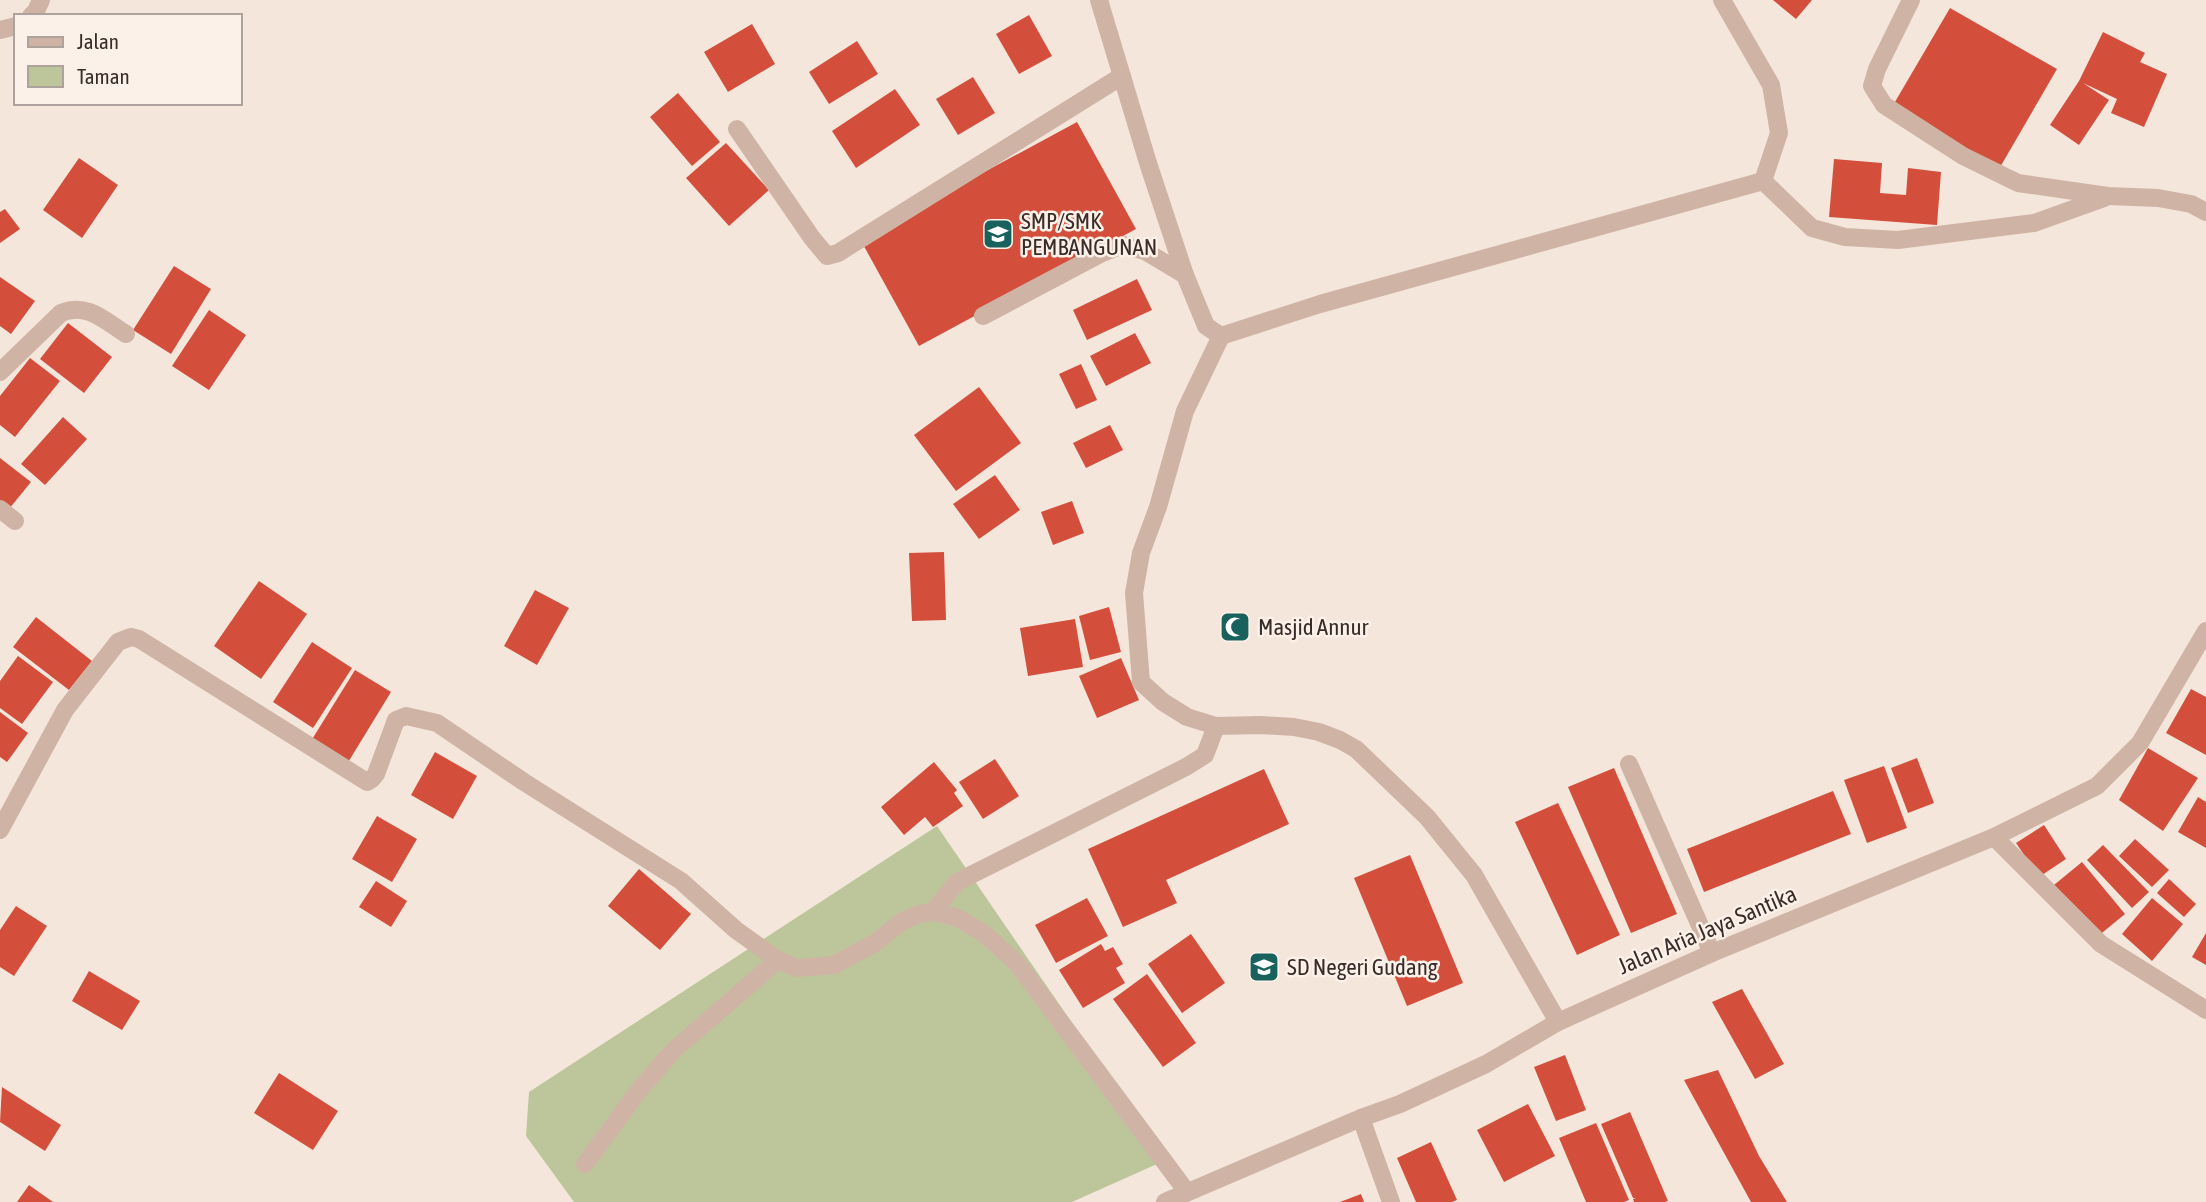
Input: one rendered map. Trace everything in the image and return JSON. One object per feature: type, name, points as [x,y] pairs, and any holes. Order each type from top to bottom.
[{"type":"street","points":[[1099,0],[1185,275],[1206,326],[1220,336]]},
{"type":"street","points":[[1722,0],[1771,85],[1779,133],[1763,181]]},
{"type":"street","points":[[1912,0],[1877,69],[1872,86],[1884,105],[1963,156],[2018,183],[2108,196],[2158,198],[2191,204],[2206,212]]},
{"type":"street","points":[[737,129],[827,256],[838,253],[1122,76]]},
{"type":"street","points":[[1763,181],[1811,228],[1845,237],[1898,240],[2034,223],[2108,196]]},
{"type":"street","points":[[1559,1022],[1474,875],[1427,817],[1356,749],[1319,732],[1294,727],[1261,724],[1216,726],[1187,717],[1163,702],[1141,682],[1134,593],[1141,553],[1158,507],[1185,411],[1220,336],[1320,304],[1763,181]]},
{"type":"street","points":[[983,316],[1102,253],[1124,245],[1144,251],[1185,275]]},
{"type":"street","points":[[0,372],[61,313],[72,308],[83,308],[126,334]]},
{"type":"street","points":[[0,509],[15,521]]},
{"type":"street","name":"Jalan Aria Jaya Santika","points":[[1165,1202],[1400,1104],[1486,1064],[1559,1022],[1712,953],[1994,837],[2097,786],[2140,743],[2206,631]]},
{"type":"street","points":[[0,830],[65,710],[118,642],[131,637],[139,639],[367,782],[376,774],[399,717],[437,723],[524,782],[681,881],[736,930],[778,960],[797,968],[834,965],[875,943],[901,922],[919,914],[933,912],[956,918],[982,932],[1016,962],[1187,1192]]},
{"type":"street","points":[[933,912],[957,882],[1205,755],[1216,726]]},
{"type":"street","points":[[1629,764],[1712,953]]},
{"type":"street","points":[[1994,837],[2101,944],[2206,1010]]},
{"type":"street","points":[[584,1164],[640,1089],[674,1051],[778,960]]},
{"type":"street","points":[[1361,1118],[1391,1202]]},
{"type":"green space","points":[[937,826],[1166,1160],[1072,1202],[574,1202],[526,1136],[529,1092]]},
{"type":"building","points":[[1773,0],[1812,0],[1796,19]]},
{"type":"building","points":[[1950,8],[2057,69],[1999,169],[1892,107]]},
{"type":"building","points":[[1029,15],[1052,56],[1019,74],[996,34]]},
{"type":"building","points":[[752,24],[775,64],[728,92],[704,52]]},
{"type":"building","points":[[2103,32],[2145,53],[2140,62],[2167,74],[2144,127],[2111,113],[2117,99],[2083,83],[2109,100],[2079,145],[2050,125],[2079,81]]},
{"type":"building","points":[[857,41],[878,74],[829,104],[809,72]]},
{"type":"building","points":[[973,77],[995,113],[958,135],[936,99]]},
{"type":"building","points":[[895,89],[920,125],[856,168],[832,131]]},
{"type":"building","points":[[678,93],[720,142],[692,166],[650,117]]},
{"type":"building","name":"SMP/SMK PEMBANGUNAN","points":[[1077,122],[1136,229],[919,346],[860,239]]},
{"type":"building","points":[[726,143],[769,190],[729,226],[686,178]]},
{"type":"building","points":[[79,158],[118,185],[82,238],[43,210]]},
{"type":"building","points":[[1834,159],[1882,163],[1880,193],[1906,195],[1908,168],[1941,172],[1937,225],[1829,217]]},
{"type":"building","points":[[5,209],[20,229],[0,243],[0,212]]},
{"type":"building","points":[[174,266],[211,289],[171,354],[133,330]]},
{"type":"building","points":[[0,277],[35,301],[11,334],[0,326]]},
{"type":"building","points":[[1137,279],[1152,310],[1087,340],[1073,310]]},
{"type":"building","points":[[209,310],[246,335],[209,390],[172,366]]},
{"type":"building","points":[[68,323],[112,357],[84,393],[40,359]]},
{"type":"building","points":[[1135,333],[1151,363],[1106,386],[1090,356]]},
{"type":"building","points":[[30,358],[60,381],[15,437],[0,425],[0,396]]},
{"type":"building","points":[[1081,364],[1097,400],[1076,409],[1059,374]]},
{"type":"building","points":[[979,387],[1021,443],[956,491],[914,435]]},
{"type":"building","points":[[63,417],[87,439],[45,485],[21,464]]},
{"type":"building","points":[[1110,425],[1123,450],[1086,468],[1073,443]]},
{"type":"building","points":[[0,458],[31,482],[9,509],[0,502]]},
{"type":"building","points":[[995,475],[1020,510],[979,539],[953,504]]},
{"type":"building","points":[[1072,501],[1084,533],[1053,545],[1041,512]]},
{"type":"building","points":[[944,552],[946,620],[912,621],[909,553]]},
{"type":"building","points":[[259,581],[307,614],[261,679],[214,646]]},
{"type":"building","points":[[535,590],[569,608],[537,665],[504,646]]},
{"type":"building","points":[[1109,607],[1121,652],[1090,660],[1079,616]]},
{"type":"building","points":[[36,617],[92,661],[69,690],[13,647]]},
{"type":"building","points":[[1075,619],[1083,667],[1028,676],[1020,628]]},
{"type":"building","points":[[312,642],[352,668],[313,728],[273,702]]},
{"type":"building","points":[[18,656],[53,682],[22,724],[0,708],[0,681]]},
{"type":"building","points":[[1121,658],[1139,700],[1097,718],[1079,676]]},
{"type":"building","points":[[355,670],[391,692],[347,764],[311,741]]},
{"type":"building","points":[[2191,689],[2206,697],[2206,755],[2166,733]]},
{"type":"building","points":[[0,712],[28,733],[7,762],[0,757]]},
{"type":"building","points":[[2148,748],[2198,778],[2163,831],[2119,800]]},
{"type":"building","points":[[435,752],[477,776],[453,819],[411,795]]},
{"type":"building","points":[[1917,758],[1934,803],[1908,813],[1891,768]]},
{"type":"building","points":[[995,759],[1019,796],[983,819],[959,782]]},
{"type":"building","points":[[934,762],[957,790],[954,793],[963,806],[933,827],[925,817],[904,835],[881,807]]},
{"type":"building","points":[[1884,766],[1907,828],[1867,843],[1844,780]]},
{"type":"building","points":[[1614,768],[1677,914],[1631,933],[1568,787]]},
{"type":"building","points":[[1264,769],[1289,824],[1166,880],[1177,903],[1123,927],[1088,849]]},
{"type":"building","points":[[1833,791],[1851,834],[1704,892],[1687,849]]},
{"type":"building","points":[[2198,797],[2206,802],[2206,848],[2178,832]]},
{"type":"building","points":[[1558,803],[1620,935],[1577,955],[1515,822]]},
{"type":"building","points":[[377,816],[417,839],[392,882],[352,859]]},
{"type":"building","points":[[2044,825],[2066,859],[2039,877],[2016,843]]},
{"type":"building","points":[[2135,839],[2169,870],[2152,887],[2119,856]]},
{"type":"building","points":[[2103,845],[2149,892],[2132,908],[2087,860]]},
{"type":"building","points":[[1410,855],[1463,983],[1407,1006],[1354,878]]},
{"type":"building","points":[[2082,862],[2125,914],[2097,937],[2054,885]]},
{"type":"building","points":[[639,869],[691,914],[660,950],[608,906]]},
{"type":"building","points":[[2169,879],[2196,904],[2184,917],[2157,893]]},
{"type":"building","points":[[376,881],[407,901],[391,927],[359,907]]},
{"type":"building","points":[[1087,898],[1108,936],[1056,963],[1035,925]]},
{"type":"building","points":[[2152,898],[2183,924],[2152,961],[2122,934]]},
{"type":"building","points":[[16,906],[47,926],[14,976],[0,967],[0,930]]},
{"type":"building","points":[[2206,933],[2206,965],[2192,957]]},
{"type":"building","points":[[1191,934],[1225,983],[1182,1013],[1148,964]]},
{"type":"building","points":[[1101,944],[1105,951],[1113,947],[1123,964],[1116,968],[1125,983],[1083,1008],[1059,970]]},
{"type":"building","points":[[89,971],[140,1001],[122,1030],[72,1001]]},
{"type":"building","points":[[1147,974],[1196,1043],[1163,1067],[1113,999]]},
{"type":"building","points":[[1742,989],[1784,1064],[1755,1079],[1712,1002]]},
{"type":"building","points":[[1565,1055],[1586,1110],[1556,1121],[1534,1067]]},
{"type":"building","points":[[1718,1070],[1759,1156],[1787,1202],[1751,1202],[1684,1080]]},
{"type":"building","points":[[279,1073],[338,1111],[313,1150],[254,1113]]},
{"type":"building","points":[[2,1087],[61,1125],[45,1151],[0,1122]]},
{"type":"building","points":[[1528,1104],[1555,1156],[1504,1182],[1477,1130]]},
{"type":"building","points":[[1630,1112],[1668,1201],[1634,1202],[1633,1199],[1636,1198],[1633,1198],[1601,1124]]},
{"type":"building","points":[[1596,1123],[1629,1200],[1624,1202],[1586,1202],[1559,1138]]},
{"type":"building","points":[[1431,1142],[1457,1200],[1452,1202],[1416,1202],[1397,1158]]},
{"type":"building","points":[[29,1185],[53,1202],[17,1202]]},
{"type":"building","points":[[1361,1194],[1364,1202],[1340,1202]]},
{"type":"place","name":"SMP/SMK PEMBANGUNAN","points":[[998,234]]},
{"type":"place","name":"Masjid Annur","points":[[1235,627]]},
{"type":"place","name":"SD Negeri Gudang","points":[[1264,967]]}]
